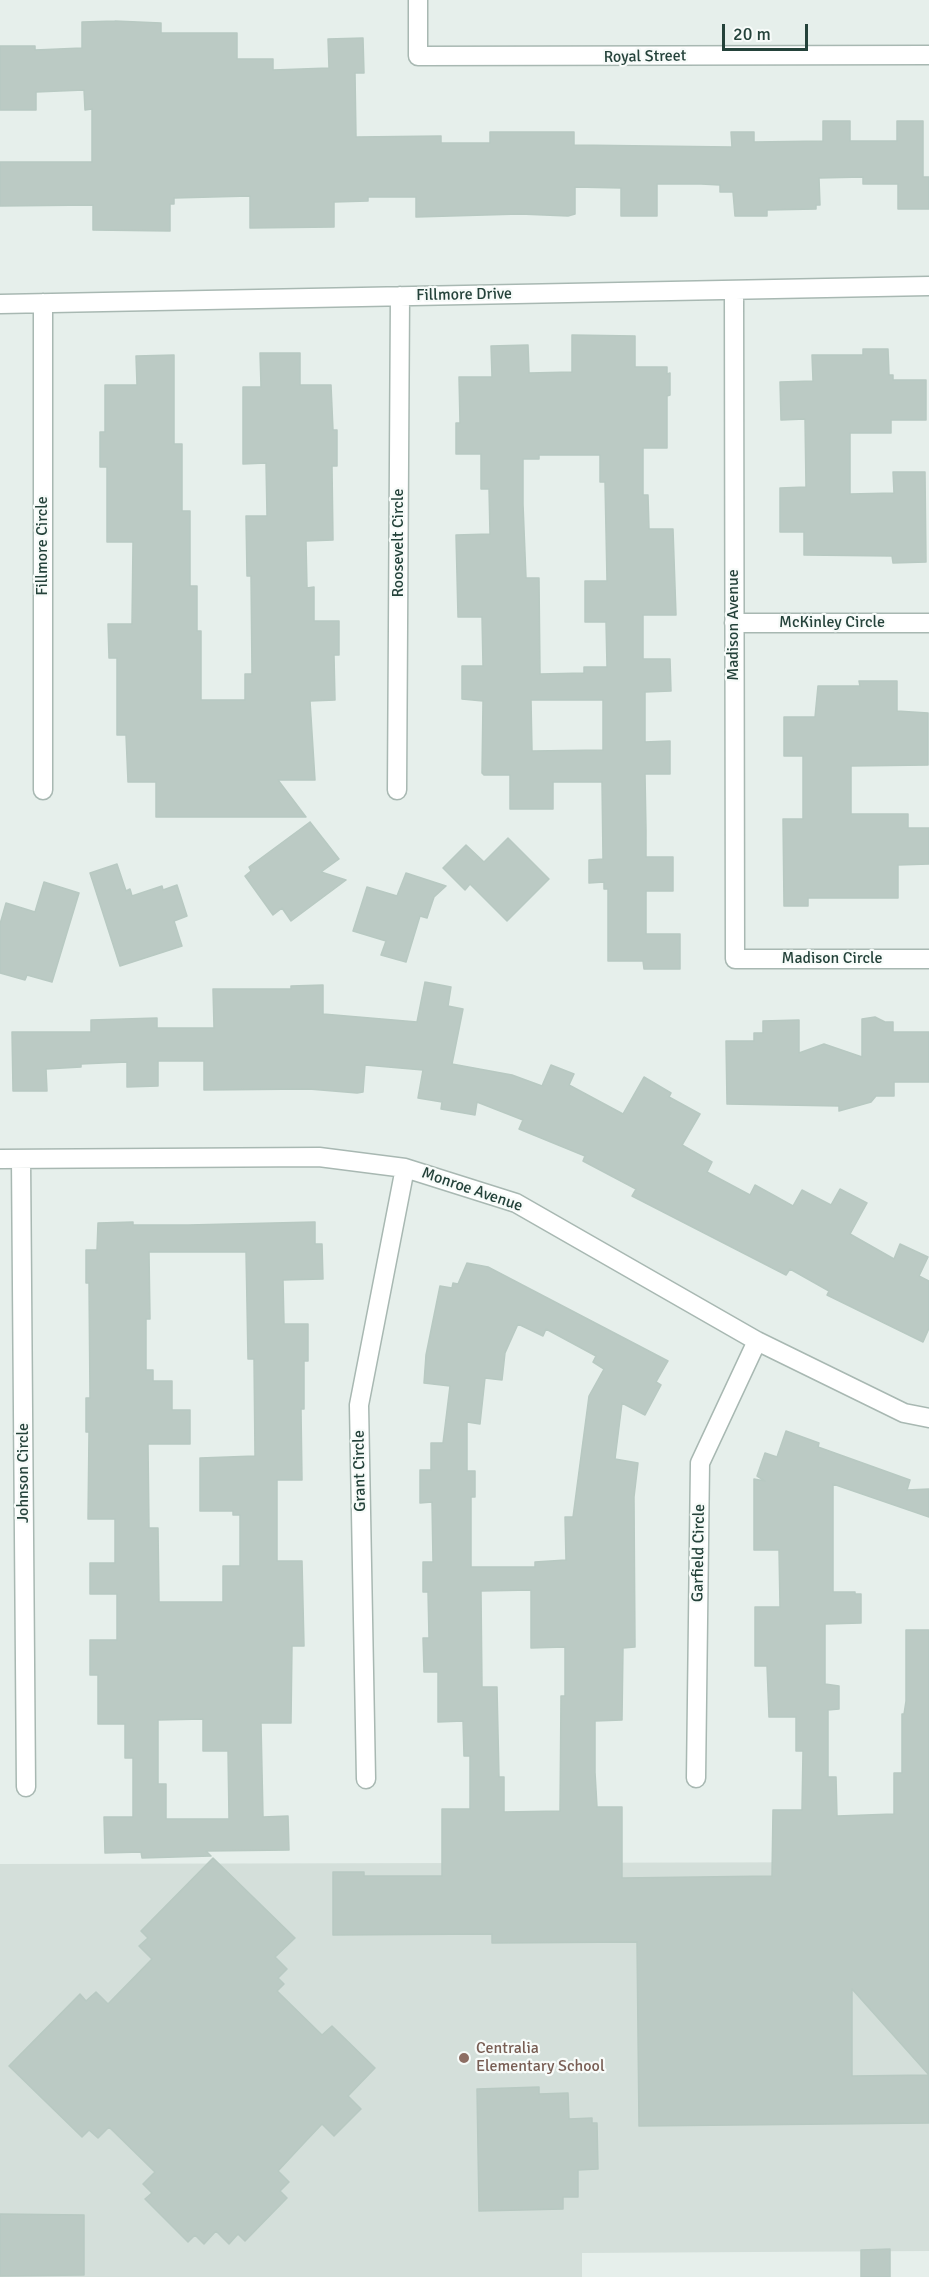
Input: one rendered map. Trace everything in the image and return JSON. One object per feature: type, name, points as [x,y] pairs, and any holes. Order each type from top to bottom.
[{"type":"street","name":"Royal Street","points":[[418,0],[418,57],[929,55]]},
{"type":"street","name":"Fillmore Drive","points":[[0,304],[929,286]]},
{"type":"street","name":"Madison Avenue","points":[[734,290],[735,959]]},
{"type":"street","name":"Roosevelt Circle","points":[[397,790],[400,296]]},
{"type":"street","name":"Fillmore Circle","points":[[43,303],[43,790]]},
{"type":"street","name":"McKinley Circle","points":[[734,623],[929,623]]},
{"type":"street","name":"Madison Circle","points":[[735,959],[929,959]]},
{"type":"street","name":"Monroe Avenue","points":[[0,1160],[319,1157],[405,1168],[516,1203],[757,1341],[904,1413],[929,1418]]},
{"type":"street","name":"Johnson Circle","points":[[21,1159],[26,1787]]},
{"type":"street","name":"Grant Circle","points":[[366,1779],[358,1405],[405,1168]]},
{"type":"street","name":"Garfield Circle","points":[[696,1778],[700,1463],[757,1341]]},
{"type":"shaded area","name":"Centralia Elementary School","points":[[929,1862],[929,2251],[582,2253],[582,2277],[0,2277],[0,1864]]},
{"type":"building","points":[[82,22],[161,23],[161,33],[237,33],[237,59],[273,59],[273,70],[329,68],[328,39],[363,38],[364,73],[355,73],[356,137],[441,136],[441,143],[490,143],[490,132],[574,132],[574,145],[732,147],[731,132],[754,132],[754,142],[823,141],[823,121],[850,121],[850,141],[897,141],[897,121],[923,121],[923,177],[929,177],[929,209],[898,209],[898,184],[863,184],[863,177],[819,178],[820,205],[816,205],[816,209],[767,210],[767,216],[735,216],[733,192],[720,192],[720,185],[701,184],[657,184],[657,216],[621,216],[621,188],[575,187],[575,214],[568,216],[520,214],[416,217],[416,197],[368,197],[368,201],[334,202],[334,227],[250,228],[250,196],[174,198],[174,204],[170,204],[170,231],[93,230],[93,205],[0,206],[0,162],[92,162],[92,109],[85,110],[84,90],[36,92],[36,110],[0,110],[0,46],[35,46],[35,50],[82,48]]},
{"type":"building","points":[[572,335],[635,336],[635,367],[667,367],[667,374],[670,373],[670,395],[667,396],[667,448],[643,448],[643,495],[648,495],[649,529],[673,529],[676,615],[643,615],[643,659],[670,659],[671,691],[645,692],[645,742],[670,741],[670,774],[645,774],[646,857],[673,857],[673,891],[646,891],[646,934],[680,934],[680,969],[644,969],[643,961],[608,961],[608,889],[604,889],[604,882],[589,883],[589,860],[603,859],[602,782],[553,782],[553,809],[510,809],[510,775],[484,775],[482,773],[483,701],[462,699],[462,666],[483,666],[482,617],[458,617],[456,535],[490,534],[489,489],[481,489],[481,454],[456,454],[456,423],[460,423],[459,377],[492,377],[491,346],[528,345],[529,373],[572,372]],"holes":[[[539,455],[600,455],[600,482],[605,482],[607,581],[585,581],[585,622],[606,622],[607,667],[584,667],[584,673],[540,674],[539,578],[526,578],[523,504],[523,459],[539,459]],[[531,700],[603,700],[603,750],[532,751]]]},
{"type":"building","points":[[863,349],[888,349],[889,375],[893,375],[893,380],[926,380],[926,420],[891,420],[891,433],[850,433],[850,494],[894,493],[893,472],[925,472],[926,562],[893,563],[892,556],[804,555],[804,532],[780,532],[780,488],[806,487],[805,419],[781,420],[780,382],[813,381],[812,355],[863,355]]},
{"type":"building","points":[[260,353],[300,353],[300,385],[331,385],[333,430],[337,430],[337,466],[332,466],[333,540],[306,541],[307,588],[314,587],[314,621],[339,621],[339,655],[334,655],[335,700],[310,701],[315,780],[278,780],[306,817],[156,817],[156,782],[128,782],[126,735],[117,735],[117,658],[109,658],[108,624],[132,624],[133,542],[107,542],[107,467],[100,467],[100,432],[105,432],[105,385],[137,385],[136,356],[174,355],[174,444],[182,444],[182,511],[190,511],[190,586],[197,586],[197,631],[201,631],[201,700],[245,700],[245,674],[252,674],[251,576],[247,576],[246,516],[267,516],[266,463],[243,464],[243,387],[261,387]]},
{"type":"building","points":[[859,681],[897,681],[897,711],[928,713],[928,765],[851,766],[851,814],[908,814],[908,828],[929,828],[929,864],[898,865],[898,898],[808,898],[808,906],[784,906],[783,819],[803,819],[803,756],[784,756],[784,717],[815,717],[818,686],[860,686]]},
{"type":"building","points":[[310,822],[339,859],[321,872],[346,880],[291,921],[282,908],[273,915],[245,876],[251,871],[249,867]]},
{"type":"building","points":[[508,838],[549,879],[507,921],[470,884],[465,890],[443,868],[466,845],[484,862]]},
{"type":"building","points":[[117,864],[126,891],[130,889],[132,896],[162,886],[163,890],[177,885],[187,916],[174,921],[182,946],[120,966],[90,873]]},
{"type":"building","points":[[406,873],[446,886],[434,897],[427,918],[420,916],[406,962],[381,955],[386,941],[353,931],[367,887],[397,896]]},
{"type":"building","points":[[44,882],[79,893],[52,982],[27,975],[25,980],[0,973],[0,924],[6,903],[35,912]]},
{"type":"building","points":[[425,982],[451,987],[448,1006],[463,1009],[452,1064],[512,1075],[542,1086],[551,1065],[574,1074],[569,1085],[623,1114],[644,1077],[671,1093],[669,1097],[700,1114],[682,1145],[712,1162],[707,1172],[750,1195],[755,1185],[793,1206],[802,1190],[831,1205],[840,1189],[867,1203],[850,1234],[894,1259],[900,1244],[928,1257],[919,1276],[929,1281],[929,1328],[923,1342],[827,1295],[829,1291],[790,1269],[786,1275],[632,1196],[636,1189],[583,1161],[585,1156],[519,1129],[523,1120],[477,1102],[475,1115],[441,1109],[442,1102],[418,1098],[423,1070],[365,1065],[363,1092],[357,1093],[309,1089],[204,1090],[204,1061],[158,1061],[158,1086],[127,1087],[127,1062],[81,1064],[81,1067],[46,1069],[47,1091],[13,1091],[12,1032],[91,1032],[91,1020],[157,1018],[157,1028],[214,1028],[213,989],[291,989],[291,986],[323,985],[323,1014],[417,1022]]},
{"type":"building","points":[[875,1017],[885,1022],[893,1022],[893,1032],[929,1032],[929,1082],[894,1082],[894,1096],[876,1096],[871,1102],[839,1111],[839,1106],[727,1104],[726,1041],[754,1041],[754,1033],[763,1033],[763,1021],[799,1020],[799,1053],[824,1044],[862,1057],[862,1019]]},
{"type":"building","points":[[315,1222],[315,1244],[322,1244],[323,1279],[283,1280],[284,1324],[308,1324],[308,1361],[304,1361],[304,1409],[301,1409],[302,1480],[277,1480],[277,1561],[302,1561],[304,1646],[292,1646],[291,1723],[261,1723],[263,1817],[288,1816],[289,1850],[206,1851],[211,1856],[142,1858],[141,1852],[105,1853],[104,1817],[133,1817],[133,1758],[125,1758],[125,1724],[98,1724],[98,1675],[90,1675],[90,1640],[117,1640],[117,1594],[90,1594],[90,1563],[115,1563],[115,1519],[88,1519],[89,1432],[86,1432],[86,1398],[90,1398],[89,1283],[86,1283],[86,1250],[97,1250],[98,1223],[188,1225]],"holes":[[[149,1252],[246,1252],[248,1359],[254,1359],[255,1456],[200,1458],[200,1511],[233,1511],[233,1515],[240,1515],[240,1566],[223,1566],[223,1602],[159,1602],[158,1528],[149,1528],[148,1444],[190,1444],[190,1410],[172,1410],[172,1381],[153,1381],[153,1370],[146,1370],[146,1319],[150,1319]],[[203,1719],[203,1751],[228,1751],[229,1819],[166,1819],[166,1784],[158,1784],[158,1720]]]},
{"type":"building","points":[[467,1263],[488,1267],[668,1361],[656,1382],[661,1385],[645,1415],[622,1403],[615,1459],[638,1463],[634,1497],[635,1647],[623,1648],[622,1720],[595,1721],[595,1772],[597,1807],[622,1807],[622,1878],[772,1876],[773,1810],[802,1810],[803,1751],[796,1751],[796,1717],[769,1717],[767,1666],[755,1666],[755,1607],[780,1607],[779,1550],[754,1550],[754,1479],[765,1481],[757,1476],[765,1453],[777,1457],[786,1431],[819,1443],[818,1447],[910,1480],[907,1490],[929,1489],[929,1517],[833,1484],[833,1592],[861,1594],[861,1623],[825,1624],[825,1684],[839,1686],[839,1709],[828,1710],[828,1777],[836,1777],[837,1816],[894,1814],[894,1773],[902,1773],[902,1714],[904,1714],[906,1701],[906,1630],[929,1630],[929,2075],[929,2123],[639,2126],[637,1942],[492,1943],[492,1934],[333,1935],[333,1872],[364,1872],[364,1876],[442,1876],[442,1809],[470,1809],[470,1756],[464,1756],[463,1721],[438,1722],[438,1672],[424,1672],[423,1638],[429,1638],[428,1592],[423,1592],[423,1562],[433,1562],[432,1502],[420,1503],[420,1470],[431,1470],[431,1443],[443,1443],[450,1386],[424,1383],[426,1355],[440,1286],[452,1288],[453,1283],[458,1284]],"holes":[[[518,1324],[543,1336],[546,1329],[596,1356],[593,1362],[604,1369],[589,1396],[573,1517],[565,1517],[566,1560],[535,1562],[535,1567],[471,1567],[471,1497],[475,1497],[475,1471],[467,1471],[467,1422],[480,1424],[485,1378],[502,1380],[505,1353]],[[531,1590],[531,1648],[565,1647],[565,1696],[561,1696],[560,1811],[504,1812],[504,1777],[499,1777],[497,1687],[482,1687],[481,1591]],[[852,1989],[929,2075],[852,2076]]]},
{"type":"building","points":[[213,1858],[295,1938],[275,1957],[287,1969],[278,1978],[284,1984],[277,1991],[322,2035],[332,2026],[375,2068],[348,2096],[361,2109],[334,2136],[322,2124],[278,2171],[289,2182],[280,2191],[287,2198],[245,2241],[238,2234],[229,2244],[216,2231],[204,2244],[195,2235],[188,2242],[145,2199],[152,2193],[143,2184],[155,2172],[109,2127],[98,2138],[89,2130],[82,2137],[9,2066],[80,1994],[86,2001],[96,1992],[108,2004],[152,1959],[139,1946],[148,1938],[141,1931]]},
{"type":"building","points":[[539,2087],[539,2094],[568,2093],[569,2119],[592,2118],[592,2123],[597,2123],[598,2169],[578,2170],[578,2197],[563,2197],[563,2209],[479,2211],[477,2089]]},
{"type":"building","points":[[0,2214],[84,2215],[84,2275],[0,2276]]},
{"type":"building","points":[[890,2249],[890,2277],[861,2277],[861,2250]]},
{"type":"place","name":"Centralia Elementary School","points":[[464,2058]]}]
